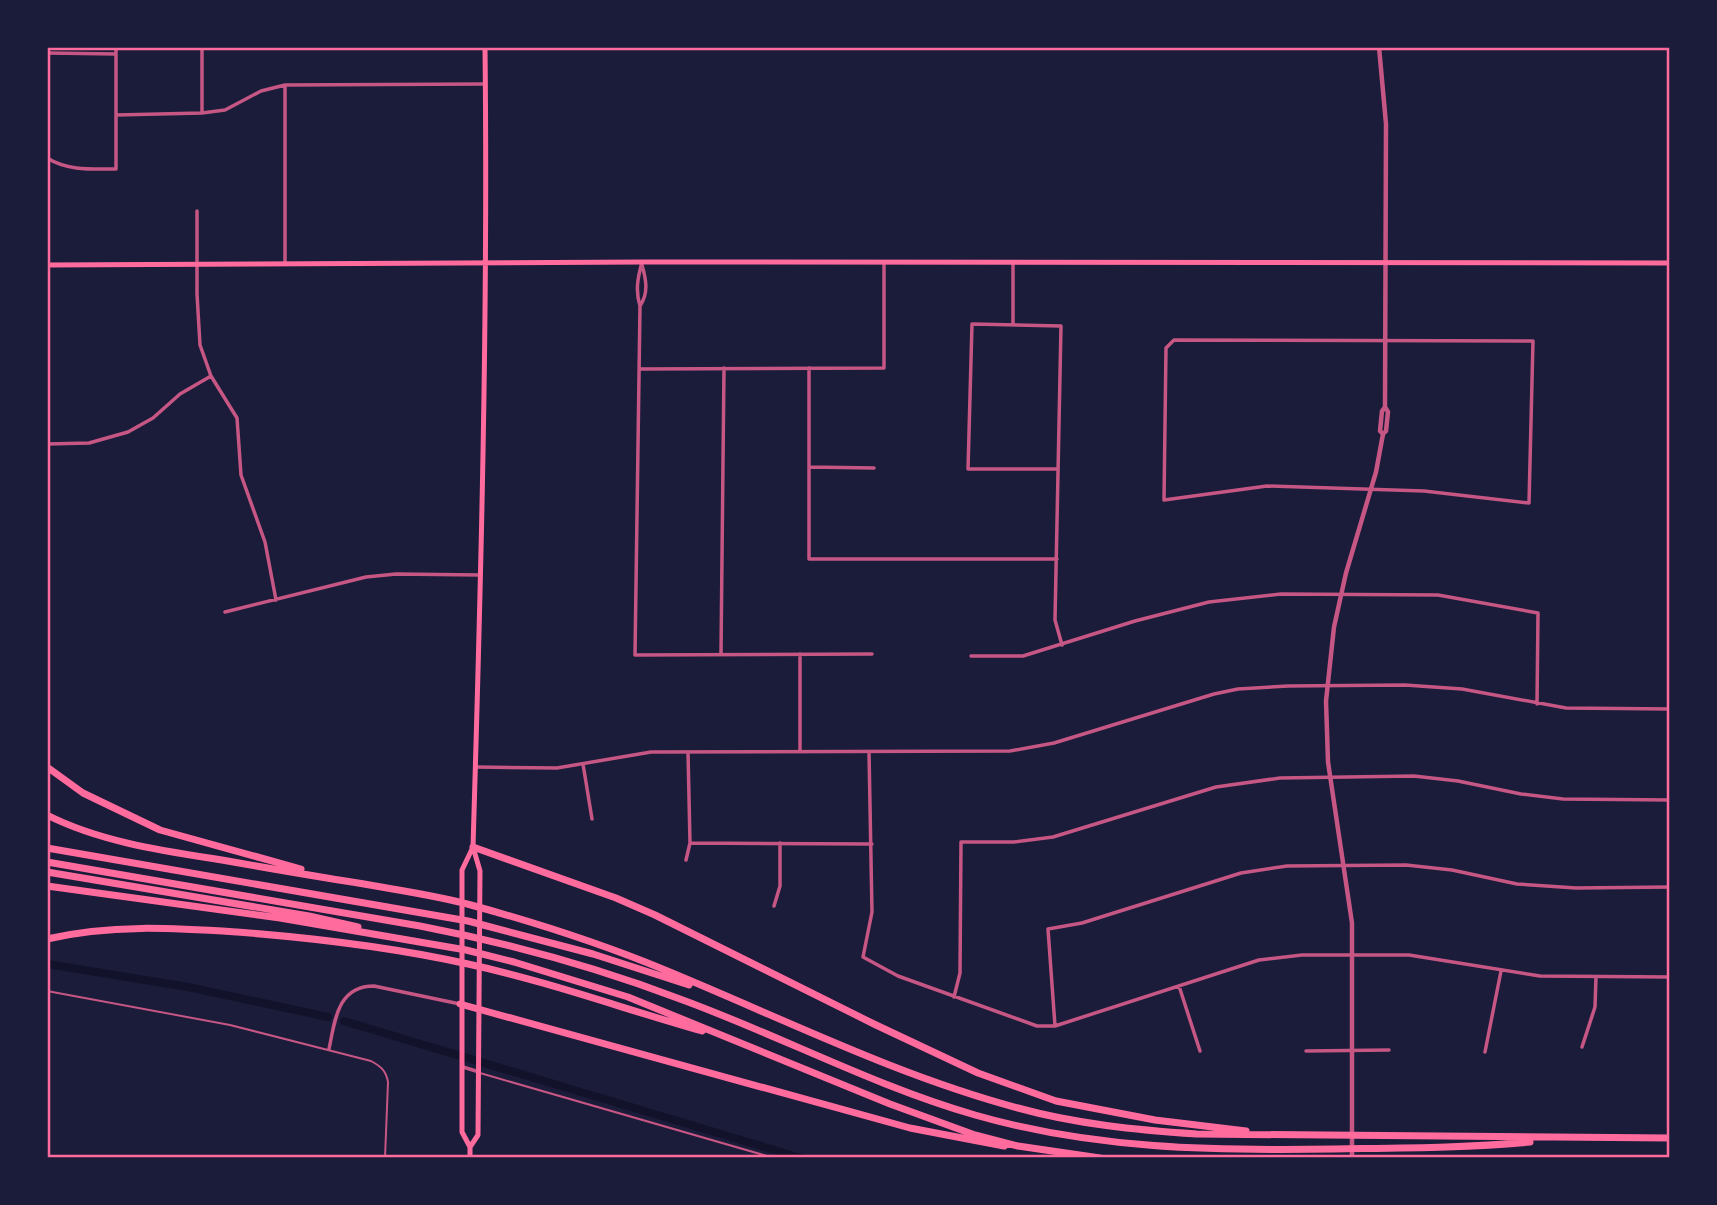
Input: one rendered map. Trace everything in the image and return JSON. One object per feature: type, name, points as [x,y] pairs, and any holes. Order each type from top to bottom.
[{"type":"highway","points":[[47,767],[83,793],[160,830],[342,881]]},
{"type":"highway","points":[[47,815],[99,834],[145,846],[412,892],[524,920],[604,946],[923,1079],[984,1099],[1052,1116],[1159,1132],[1306,1136],[1670,1138]]},
{"type":"highway","points":[[473,847],[616,898],[978,1073],[1056,1101],[1155,1120],[1306,1136]]},
{"type":"highway","points":[[47,848],[416,911],[521,934],[644,970],[749,1006]]},
{"type":"highway","points":[[47,862],[420,926],[518,948],[681,999],[946,1106],[1046,1132],[1163,1148],[1224,1150],[1465,1147],[1576,1138]]},
{"type":"highway","points":[[47,873],[309,916],[514,962],[628,997],[944,1124],[1018,1146],[1064,1154]]},
{"type":"highway","points":[[47,886],[280,918],[423,943]]},
{"type":"highway","points":[[47,939],[79,932],[126,928],[190,929],[296,937],[426,956],[512,974],[737,1041]]},
{"type":"highway","points":[[460,1004],[910,1128],[983,1143],[1100,1158]]},
{"type":"main road","points":[[470,1147],[478,1135],[479,1071],[480,871],[473,847],[486,262],[485,47]]},
{"type":"main road","points":[[48,264],[1670,263]]},
{"type":"main road","points":[[470,1158],[470,1147],[462,1132],[460,1004],[462,870],[473,847]]},
{"type":"street","points":[[47,158],[76,169],[116,169],[116,47]]},
{"type":"street","points":[[202,47],[202,113]]},
{"type":"street","points":[[1352,1158],[1351,909],[1330,776],[1326,729],[1327,685],[1332,637],[1341,593],[1372,488],[1383,434],[1380,431],[1382,411],[1385,407],[1387,124],[1379,47]]},
{"type":"street","points":[[47,53],[116,54]]},
{"type":"street","points":[[117,115],[225,110],[261,90],[285,85],[485,84]]},
{"type":"street","points":[[285,85],[285,263]]},
{"type":"street","points":[[197,211],[198,331],[211,376],[237,418],[241,475],[265,542],[276,600]]},
{"type":"street","points":[[642,262],[637,278],[640,306],[635,655],[872,654]]},
{"type":"street","points":[[640,306],[646,298],[646,278],[642,262]]},
{"type":"street","points":[[1013,262],[1013,324]]},
{"type":"street","points":[[639,369],[884,368],[884,263]]},
{"type":"street","points":[[1058,469],[968,468],[972,324],[1060,326],[1057,559],[1055,620],[1062,645]]},
{"type":"street","points":[[1174,340],[1386,340],[1533,341],[1529,503],[1452,493],[1267,485],[1164,500],[1166,348],[1174,340]]},
{"type":"street","points":[[721,654],[724,368]]},
{"type":"street","points":[[809,368],[809,559],[1057,559]]},
{"type":"street","points":[[47,444],[89,443],[128,432],[153,418],[173,399],[211,376]]},
{"type":"street","points":[[809,467],[874,468]]},
{"type":"street","points":[[225,612],[366,577],[480,575]]},
{"type":"street","points":[[971,656],[1024,656],[1135,621],[1209,603],[1281,594],[1438,595],[1538,613],[1537,704]]},
{"type":"street","points":[[800,654],[800,752]]},
{"type":"street","points":[[474,767],[557,768],[635,754],[688,752],[994,752],[1029,749],[1238,689],[1405,685],[1462,689],[1566,708],[1670,709]]},
{"type":"street","points":[[686,860],[690,843],[688,752]]},
{"type":"street","points":[[869,752],[872,912],[863,957],[898,975],[1037,1026],[1055,1026],[1259,960],[1302,954],[1409,955],[1540,976],[1670,977]]},
{"type":"street","points":[[583,765],[592,819]]},
{"type":"street","points":[[954,997],[960,973],[961,842],[1014,842],[1054,837],[1216,787],[1280,778],[1414,776],[1563,799],[1670,800]]},
{"type":"street","points":[[690,843],[872,844]]},
{"type":"street","points":[[774,905],[780,886],[780,843]]},
{"type":"street","points":[[1055,1026],[1048,929],[1082,923],[1241,873],[1287,866],[1406,865],[1452,870],[1517,884],[1576,888],[1670,887]]},
{"type":"street","points":[[1485,1052],[1501,971]]},
{"type":"street","points":[[1582,1046],[1595,1007],[1596,977]]},
{"type":"street","points":[[329,1049],[341,1002],[347,994],[367,986],[460,1004]]},
{"type":"street","points":[[1179,986],[1200,1051]]},
{"type":"street","points":[[1306,1051],[1389,1050]]},
{"type":"street","points":[[461,1065],[479,1071]]},
{"type":"lane","points":[[47,991],[230,1025],[371,1061],[387,1075],[385,1158]]},
{"type":"lane","points":[[479,1071],[774,1158]]},
{"type":"waterway","points":[[47,964],[188,987],[328,1017]]},
{"type":"waterway","points":[[344,1021],[801,1158]]}]
